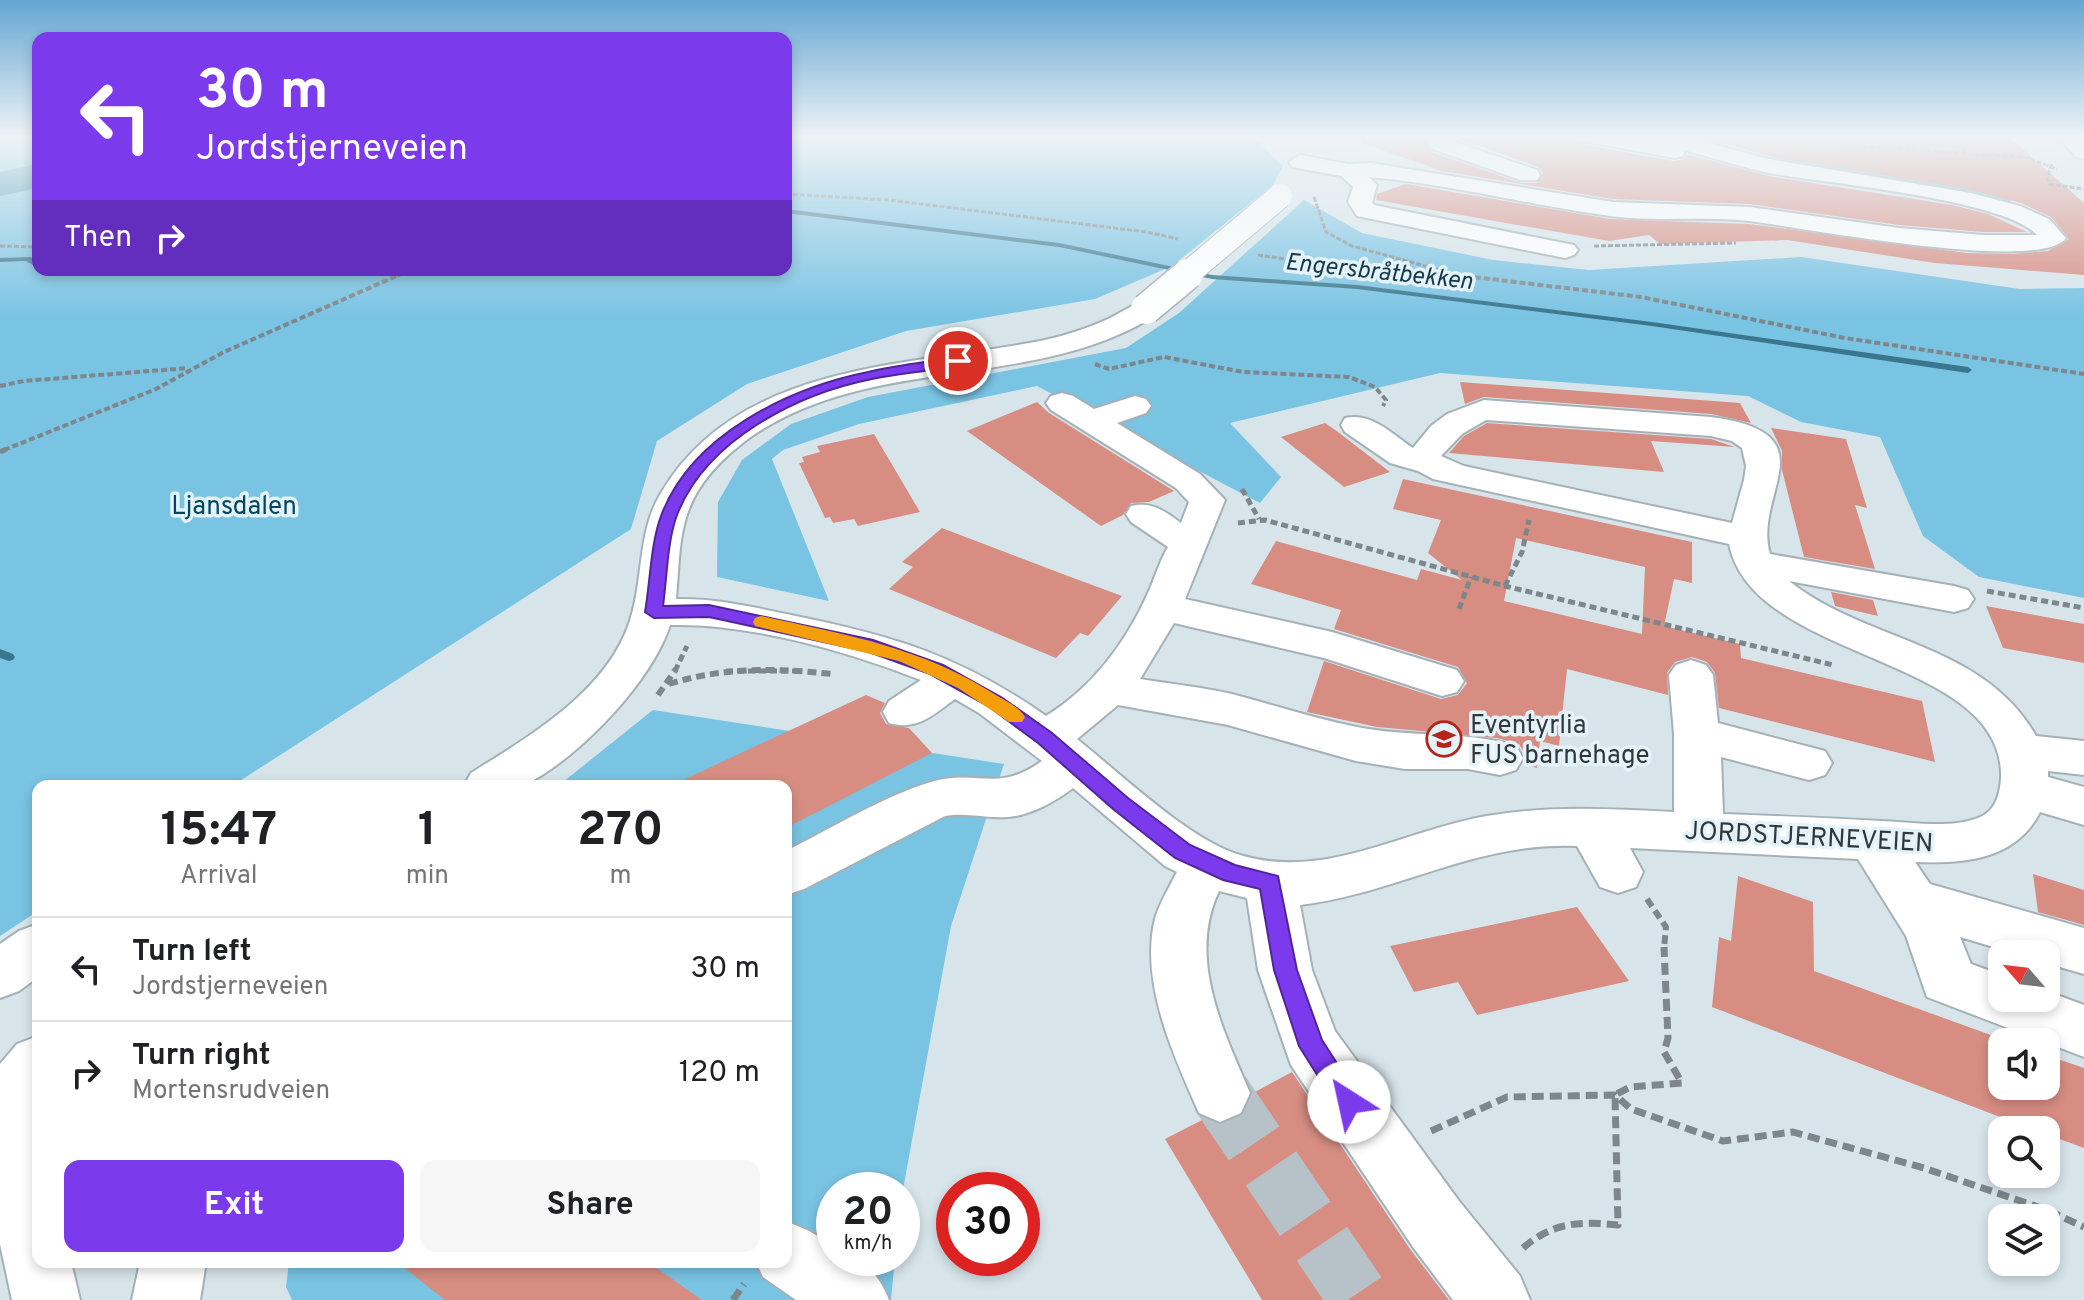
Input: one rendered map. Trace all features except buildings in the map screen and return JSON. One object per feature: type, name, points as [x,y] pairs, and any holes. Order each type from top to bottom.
[{"type":"street","points":[[497,780],[564,733],[617,681],[634,659],[654,612],[663,534],[676,499],[699,465],[731,436],[796,400],[842,383],[898,370],[1054,347],[1114,328],[1146,309],[1279,197]]},
{"type":"street","points":[[1362,197],[1360,202],[1366,211],[1565,250]]},
{"type":"street","points":[[1542,197],[1613,209],[1750,214],[1938,240],[2026,244],[2043,243],[2053,238],[2042,223],[2004,207],[1944,197]]},
{"type":"street","points":[[792,871],[935,799],[959,795],[1010,799],[1042,786],[1059,750],[1089,710],[1135,659],[1205,512],[1207,500],[1200,490],[1077,412],[1135,406]]},
{"type":"street","points":[[1370,435],[1402,456],[1429,454],[1467,414],[1484,410],[1704,427],[1744,434],[1756,442],[1763,465],[1751,550],[1774,590],[1810,613],[1924,661],[1968,686],[2005,723],[2024,772],[2084,806]]},
{"type":"street","points":[[1429,454],[1440,470],[1461,476],[1534,491],[1751,550],[1954,599]]},
{"type":"street","points":[[1144,514],[1189,545]]},
{"type":"street","points":[[1161,607],[1332,646],[1442,681]]},
{"type":"street","name":"JORDSTJERNEVEIEN","points":[[654,612],[709,611],[834,637],[906,657],[954,678],[995,702],[1059,750],[1157,832],[1207,865],[1293,885],[1320,882],[1488,835],[1591,826],[1874,842],[1971,840],[1996,832],[2014,817],[2024,772]]},
{"type":"street","points":[[1691,675],[1697,734],[1699,830]]},
{"type":"street","points":[[905,712],[940,691],[954,678]]},
{"type":"street","points":[[1110,689],[1228,709],[1356,744],[1405,752],[1468,752],[1500,758]]},
{"type":"street","points":[[1697,734],[1809,763]]},
{"type":"street","points":[[2024,772],[2084,758]]},
{"type":"street","points":[[2024,772],[2084,789]]},
{"type":"street","points":[[1591,826],[1618,872]]},
{"type":"street","points":[[1874,842],[1943,960],[1947,980],[2084,1031]]},
{"type":"street","points":[[1207,865],[1181,921],[1181,952],[1187,1009],[1220,1093]]},
{"type":"street","points":[[1271,882],[1285,970],[1312,1046],[1436,1224],[1490,1292]]},
{"type":"street","points":[[1910,900],[2084,951]]},
{"type":"street","points":[[0,974],[32,951]]},
{"type":"street","points":[[32,1070],[13,1094],[6,1123],[8,1154],[32,1246]]},
{"type":"street","points":[[792,1258],[855,1300]]},
{"type":"street","points":[[38,1268],[46,1300]]},
{"type":"street","points":[[166,1300],[172,1268]]},
{"type":"path","points":[[832,197],[889,200],[1147,232],[1191,241]]},
{"type":"path","points":[[0,246],[32,247]]},
{"type":"path","points":[[1250,254],[1325,265],[1451,274],[1641,297],[1845,338],[2084,374]]},
{"type":"path","points":[[0,452],[156,389],[193,368],[397,276]]},
{"type":"path","points":[[1093,364],[1109,369],[1164,357],[1243,372],[1349,377],[1366,381],[1380,390],[1386,400],[1370,435]]},
{"type":"path","points":[[0,386],[24,381],[71,380],[193,368]]},
{"type":"path","points":[[1505,586],[1522,552],[1534,491]]},
{"type":"path","points":[[1255,519],[1505,586],[1843,667]]},
{"type":"path","points":[[1459,609],[1471,577]]},
{"type":"path","points":[[1954,599],[1953,593],[1956,591],[1980,590],[2084,608]]},
{"type":"path","points":[[667,684],[723,669],[761,667],[847,676]]},
{"type":"path","points":[[1385,1153],[1507,1097],[1615,1095],[1630,1087],[1682,1083],[1664,1052],[1668,1038],[1663,934],[1666,927]]},
{"type":"path","points":[[1615,1095],[1631,1109],[1723,1141],[1793,1132],[1924,1168],[2047,1210],[2084,1227]]},
{"type":"path","points":[[1490,1292],[1535,1236],[1571,1220],[1618,1225],[1615,1095]]},
{"type":"green space","name":"Ljansdalen","points":[[0,197],[32,197],[32,276],[792,276],[792,197],[1258,197],[1172,266],[1095,299],[906,331],[747,384],[657,441],[631,529],[241,780],[32,780],[32,915],[0,936]]},
{"type":"green space","points":[[1977,197],[2017,197],[2009,202]]},
{"type":"green space","points":[[1304,200],[1362,233],[1493,260],[1589,270],[1801,257],[2020,289],[2084,288],[2084,598],[1979,577],[1923,536],[1880,437],[1801,422],[1748,396],[1440,373],[1230,423],[1281,477],[1260,503],[1037,386],[859,424],[783,450],[772,459],[829,601],[717,577],[718,502],[742,460],[791,424],[868,397],[1126,348],[1179,313]]},
{"type":"green space","points":[[653,710],[1004,764],[951,926],[906,1172],[816,1172],[816,1276],[893,1276],[891,1300],[292,1300],[286,1287],[288,1268],[792,1268],[792,780],[566,780]]},
{"type":"waterway","name":"Engersbråtbekken","points":[[792,212],[1059,245],[1212,277],[1357,287],[1652,324],[1968,370]]},
{"type":"waterway","name":"Engersbråtbekken","points":[[0,260],[28,259],[32,262]]},
{"type":"waterway","points":[[0,653],[9,657]]},
{"type":"tunnel","points":[[1220,1093],[1360,1300]]},
{"type":"slow traffic","points":[[761,622],[873,646],[906,657],[964,683],[1016,717]]},
{"type":"place","name":"Eventyrlia FUS barnehage","points":[[1444,739]]},
{"type":"route","points":[[958,361],[868,376],[817,391],[774,410],[716,448],[687,480],[668,517],[663,534],[654,612],[709,611],[873,646],[937,670],[995,702],[1045,738],[1183,852],[1231,874],[1271,882],[1285,970],[1312,1046],[1349,1102]]}]
